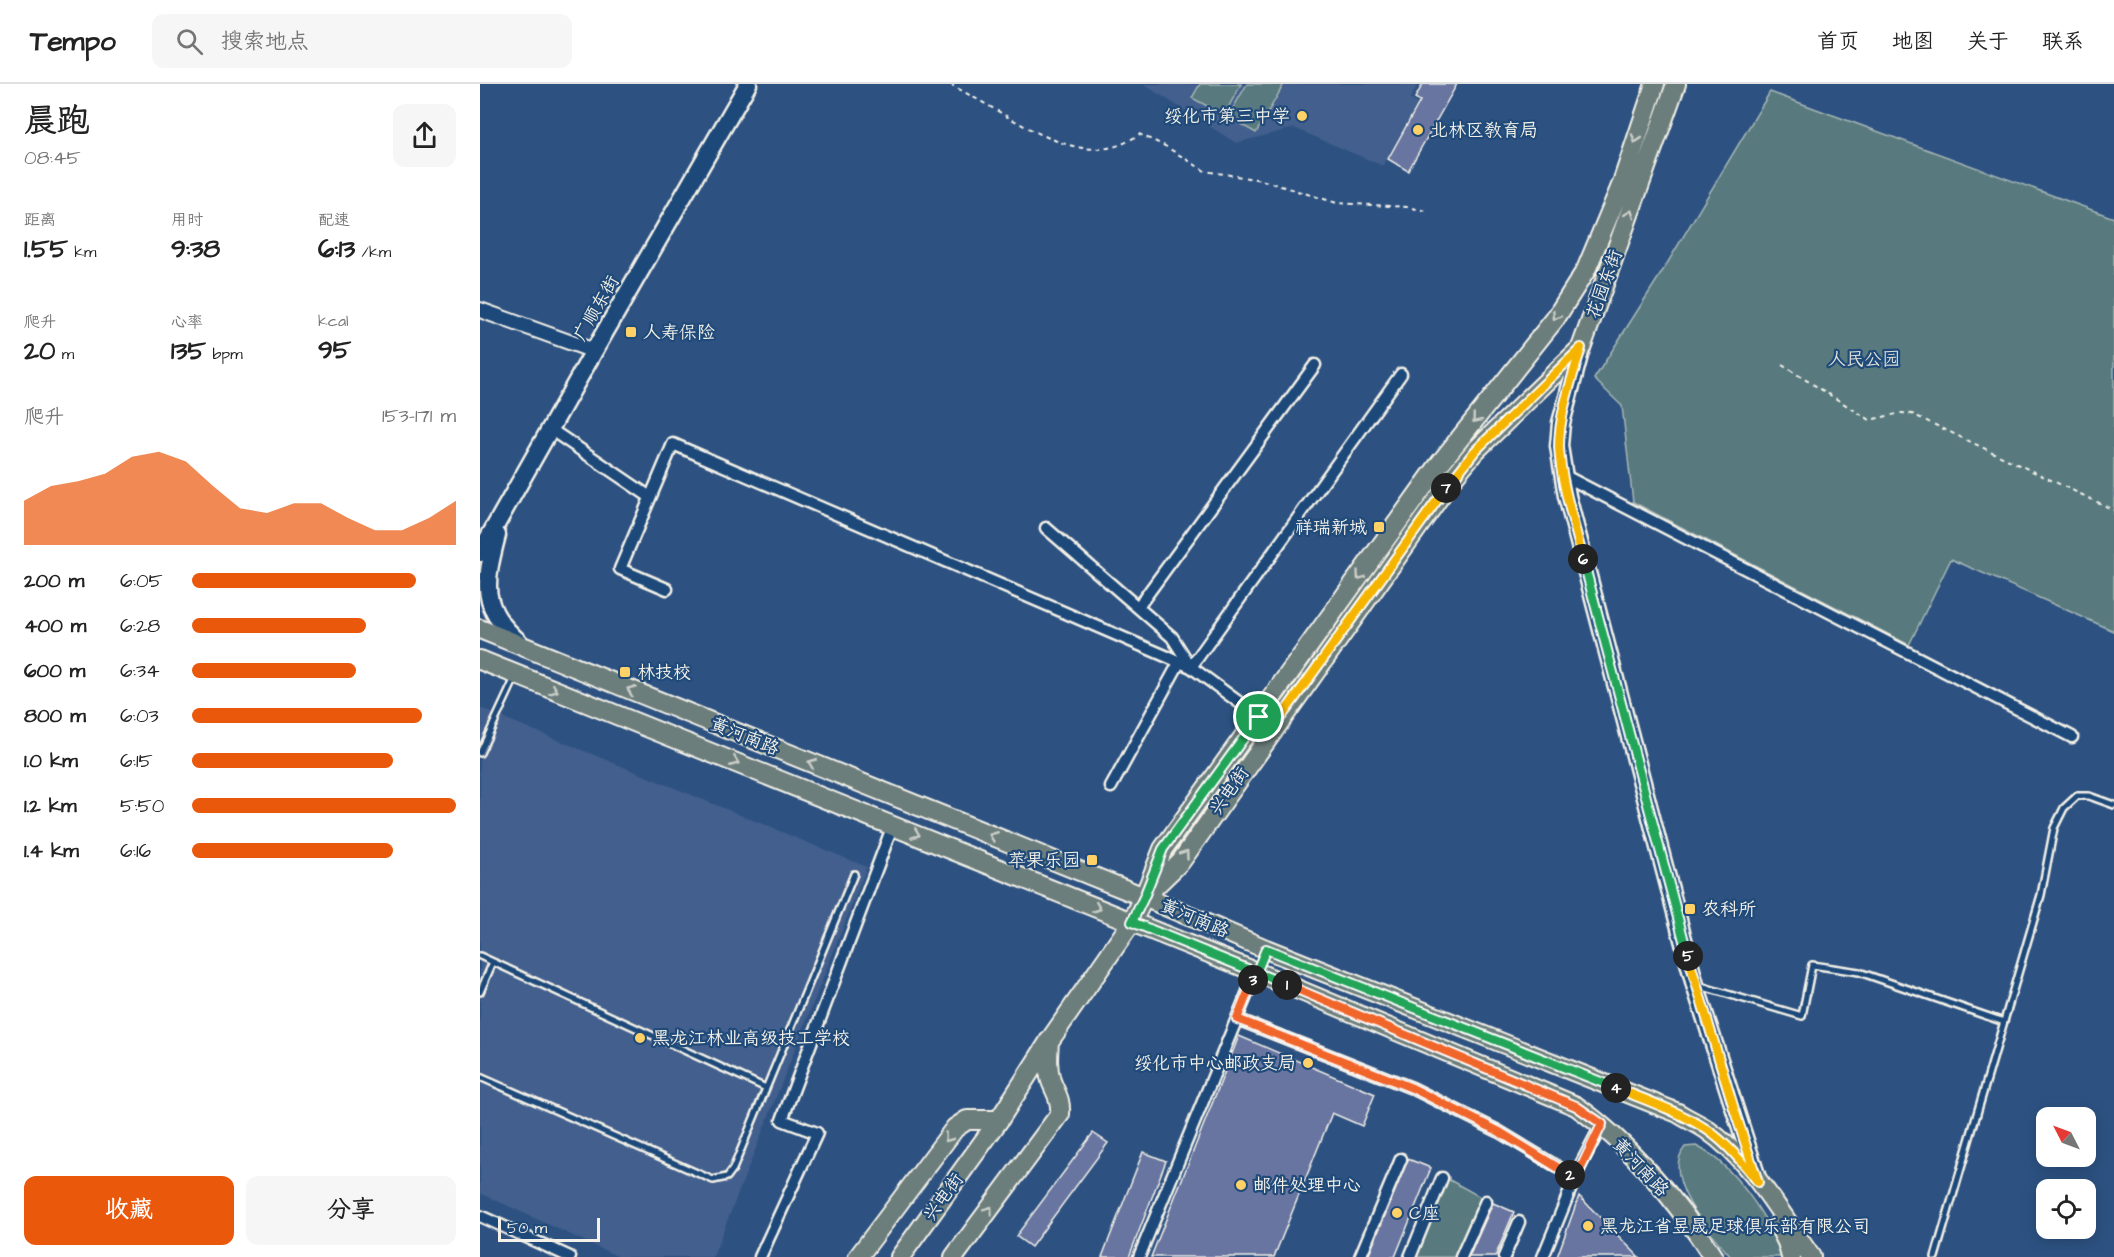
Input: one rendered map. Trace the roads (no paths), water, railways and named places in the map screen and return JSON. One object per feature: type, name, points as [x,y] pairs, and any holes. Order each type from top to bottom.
[{"type":"main road","name":"广顺东街","points":[[480,554],[748,84]]},
{"type":"main road","name":"花园东街","points":[[1512,374],[1555,319],[1586,270],[1621,186],[1655,84]]},
{"type":"main road","name":"花园东街","points":[[1676,84],[1581,348],[1561,423],[1559,446],[1574,523],[1695,985],[1758,1182]]},
{"type":"main road","name":"兴电街","points":[[900,1257],[999,1120],[1050,1040],[1132,922],[1163,849],[1267,722],[1475,451],[1581,348]]},
{"type":"main road","name":"兴电街","points":[[1267,722],[1441,462],[1512,374]]},
{"type":"main road","points":[[503,512],[488,571],[487,599],[495,618],[503,629],[528,649]]},
{"type":"main road","name":"黄河南路","points":[[480,629],[1144,897],[1266,949],[1678,1113],[1706,1129],[1728,1147],[1758,1182]]},
{"type":"main road","name":"黄河南路","points":[[480,660],[1256,972],[1576,1106],[1602,1124],[1657,1182],[1697,1231],[1713,1257]]},
{"type":"main road","points":[[1256,972],[1266,949]]},
{"type":"main road","points":[[954,1257],[1060,1114],[1061,1102],[1049,1071],[1050,1040]]},
{"type":"main road","points":[[858,1257],[955,1128],[967,1119],[999,1120]]},
{"type":"main road","points":[[1758,1182],[1787,1242],[1791,1257]]},
{"type":"main road","points":[[1758,1182],[1811,1257]]},
{"type":"street","points":[[480,310],[594,351]]},
{"type":"street","points":[[1138,608],[1315,365]]},
{"type":"street","points":[[1191,667],[1401,374]]},
{"type":"street","points":[[550,429],[650,496]]},
{"type":"street","points":[[667,589],[620,569],[673,444],[1191,667],[1267,722]]},
{"type":"street","points":[[1563,474],[2072,737]]},
{"type":"street","points":[[1046,528],[1172,637],[1191,667]]},
{"type":"street","points":[[1111,787],[1179,663]]},
{"type":"street","points":[[760,1257],[817,1132],[782,1120],[893,825]]},
{"type":"street","points":[[1140,1257],[1256,972]]},
{"type":"street","points":[[1237,1019],[1412,1088],[1498,1131],[1576,1178]]},
{"type":"street","points":[[1543,1257],[1576,1178],[1602,1124]]},
{"type":"street","points":[[1359,1257],[1401,1159]]},
{"type":"street","points":[[1410,1257],[1442,1178]]},
{"type":"street","points":[[1461,1257],[1486,1201]]},
{"type":"street","points":[[480,1215],[570,1257]]},
{"type":"street","points":[[1504,1257],[1519,1222]]},
{"type":"lane","points":[[480,753],[516,675]]},
{"type":"lane","points":[[1935,1257],[2041,895],[2049,844],[2059,815],[2077,796],[2084,795],[2114,805]]},
{"type":"lane","points":[[480,1077],[713,1180],[727,1177],[733,1169],[854,874]]},
{"type":"lane","points":[[480,956],[766,1088]]},
{"type":"lane","points":[[480,992],[493,962]]},
{"type":"lane","points":[[1695,985],[1802,1016],[1812,965],[1859,972],[2004,1022]]},
{"type":"place","name":"绥化市第三中学","points":[[1302,116]]},
{"type":"place","name":"北林区教育局","points":[[1418,130]]},
{"type":"place","name":"人寿保险","points":[[631,332]]},
{"type":"place","name":"祥瑞新城","points":[[1379,527]]},
{"type":"place","name":"林技校","points":[[625,672]]},
{"type":"place","name":"苹果乐园","points":[[1092,860]]},
{"type":"place","name":"农科所","points":[[1690,909]]},
{"type":"place","name":"黑龙江林业高级技工学校","points":[[640,1038]]},
{"type":"place","name":"绥化市中心邮政支局","points":[[1308,1063]]},
{"type":"place","name":"邮件处理中心","points":[[1241,1185]]},
{"type":"place","name":"C座","points":[[1397,1213]]},
{"type":"place","name":"黑龙江省昱晟足球俱乐部有限公司","points":[[1588,1226]]},
{"type":"park label","name":"人民公园","points":[[1864,359]]}]
